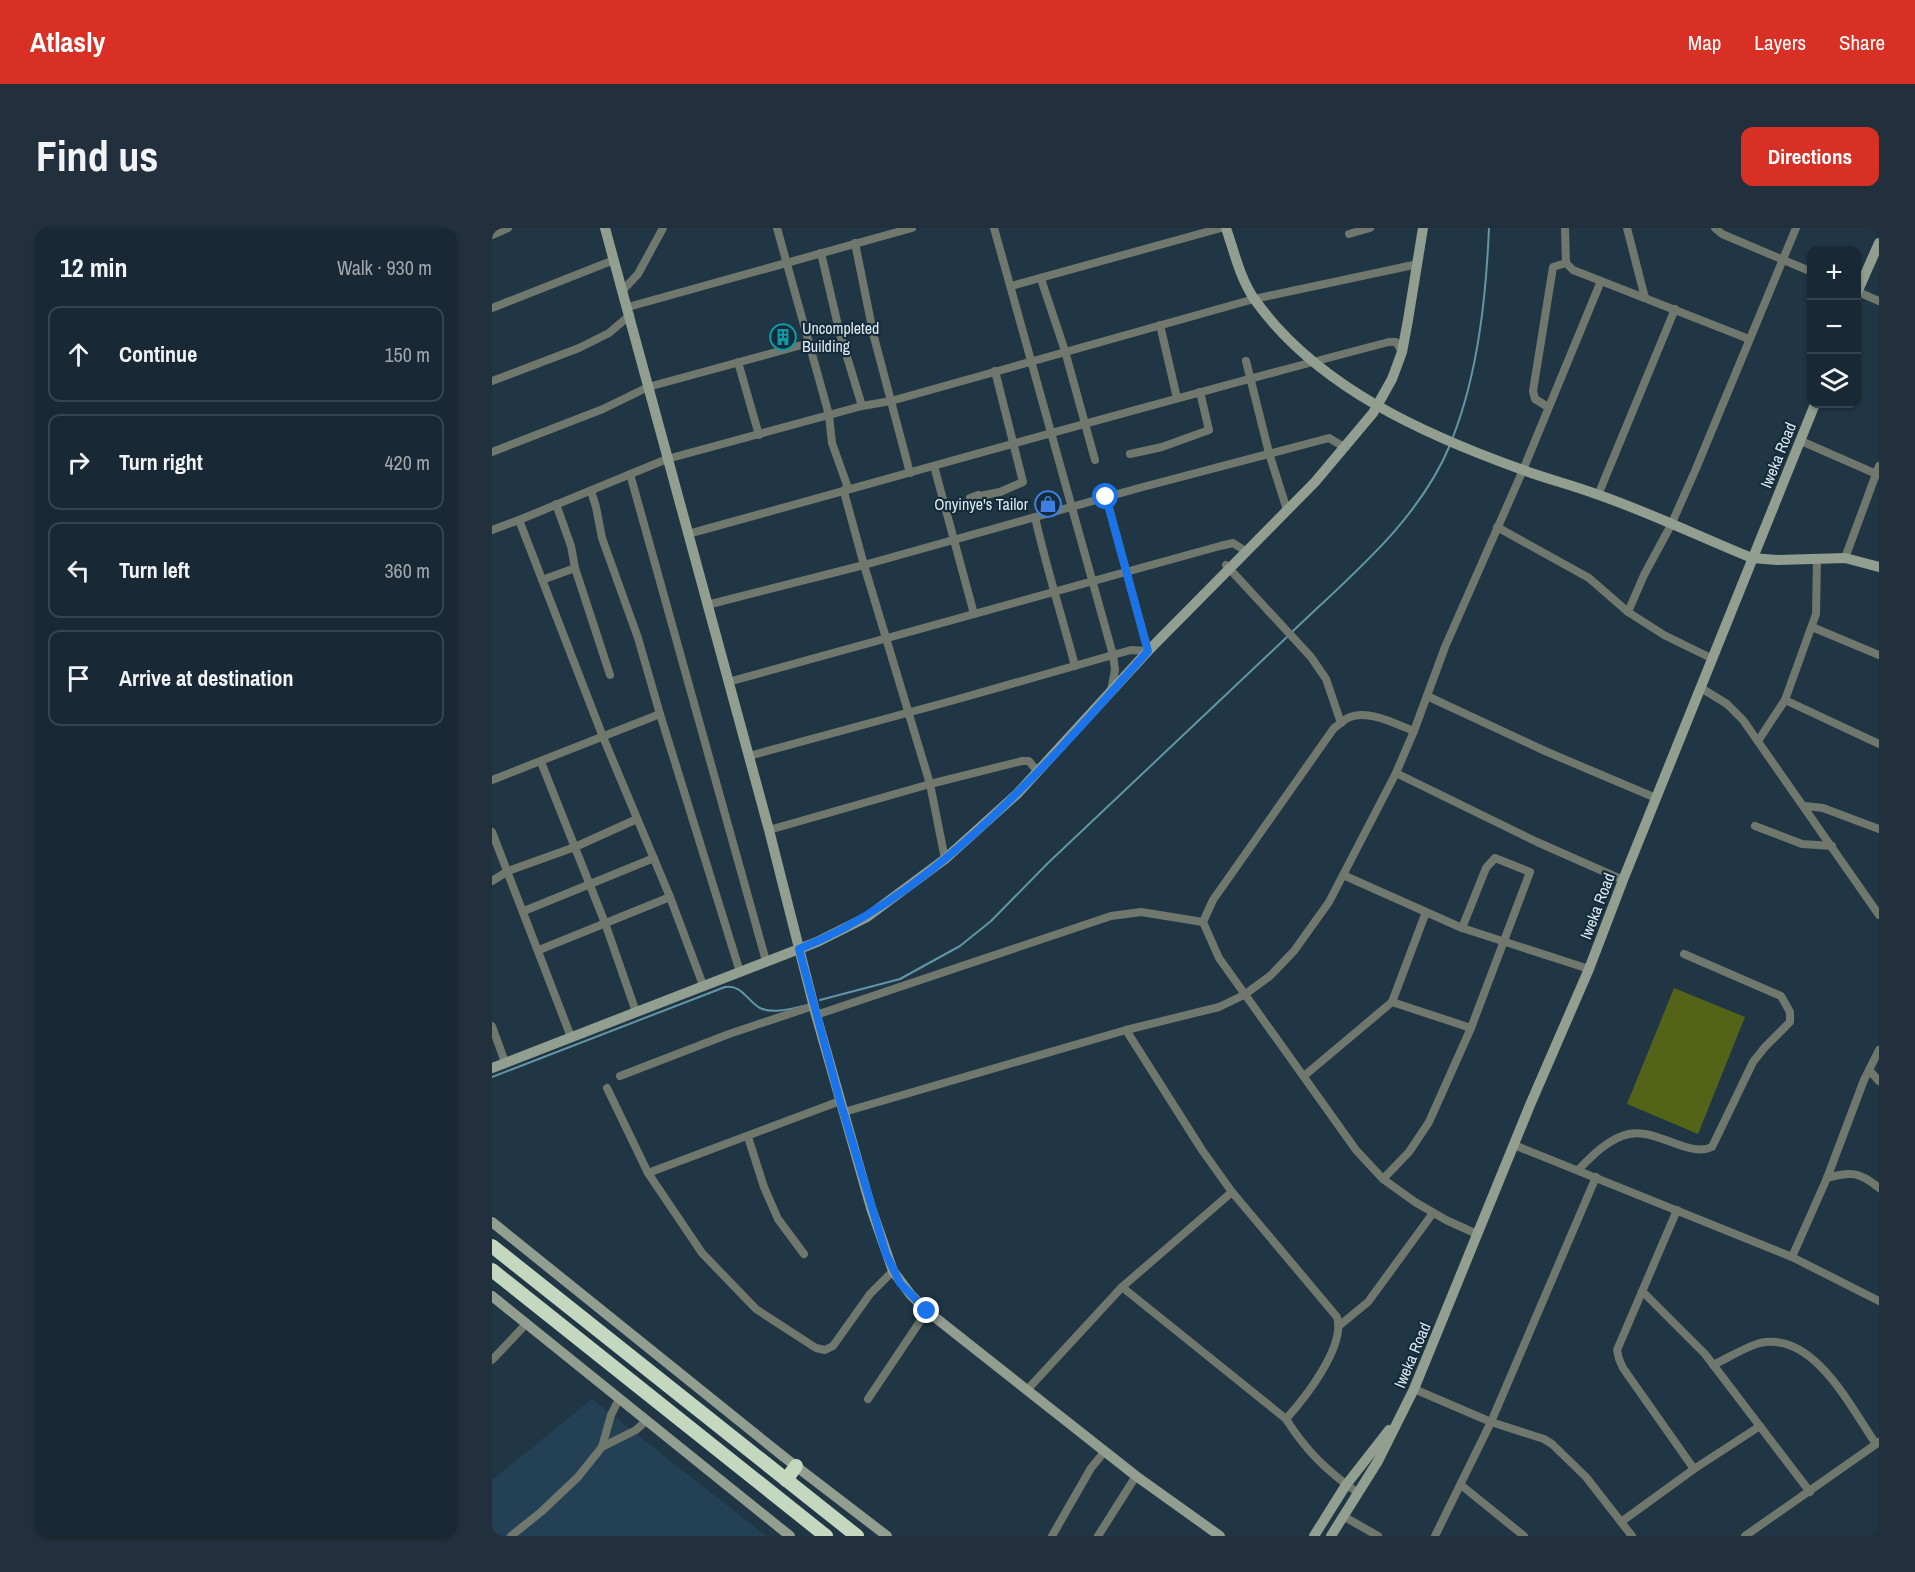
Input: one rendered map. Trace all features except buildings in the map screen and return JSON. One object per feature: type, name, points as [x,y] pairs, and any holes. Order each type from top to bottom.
[{"type":"highway","points":[[492,1246],[856,1536]]},
{"type":"highway","points":[[492,1270],[826,1536]]},
{"type":"highway","points":[[786,1480],[796,1466]]},
{"type":"street","points":[[492,235],[508,228]]},
{"type":"street","points":[[605,228],[769,830],[815,1011],[871,1208],[893,1271],[911,1295],[927,1311],[1137,1476],[1220,1536]]},
{"type":"street","points":[[623,290],[638,274],[663,228]]},
{"type":"street","points":[[777,228],[829,415],[832,443],[847,485],[844,492],[864,565],[930,784],[945,859]]},
{"type":"street","points":[[492,381],[579,348],[609,333],[629,311],[786,262],[912,228]]},
{"type":"street","points":[[994,228],[1113,655],[1115,670],[1111,693]]},
{"type":"street","points":[[1011,286],[1221,228]]},
{"type":"street","points":[[1226,228],[1244,279],[1254,299],[1313,362],[1378,405],[1452,442],[1523,470],[1598,495],[1752,558],[1845,558],[1879,567]]},
{"type":"street","points":[[1349,234],[1370,228]]},
{"type":"street","points":[[492,1068],[799,949],[867,917],[945,859],[1017,794],[1228,567],[1247,552],[1315,482],[1378,405],[1392,379],[1402,351],[1423,228]]},
{"type":"street","points":[[1565,228],[1566,263],[1573,270],[1749,339]]},
{"type":"street","points":[[1627,228],[1645,297]]},
{"type":"street","points":[[1715,228],[1722,234],[1807,270]]},
{"type":"street","points":[[1628,612],[1644,575],[1671,525],[1796,228]]},
{"type":"street","points":[[855,243],[874,337],[910,473]]},
{"type":"street","points":[[1861,283],[1879,243]]},
{"type":"street","points":[[821,253],[840,334],[862,406]]},
{"type":"street","points":[[492,308],[614,260]]},
{"type":"street","points":[[1548,407],[1535,399],[1533,391],[1553,267],[1566,263]]},
{"type":"street","points":[[492,530],[667,459],[862,406],[891,401],[1254,299],[1418,264]]},
{"type":"street","points":[[1041,279],[1065,351],[1095,460]]},
{"type":"street","points":[[648,1173],[748,1137],[842,1107],[1219,1007],[1244,995],[1270,976],[1294,951],[1329,902],[1396,773],[1445,647],[1523,470],[1601,281]]},
{"type":"street","points":[[1861,294],[1879,301]]},
{"type":"street","points":[[1598,495],[1675,309]]},
{"type":"street","points":[[1160,325],[1177,398]]},
{"type":"street","points":[[688,534],[1177,398],[1389,342],[1396,342],[1402,351]]},
{"type":"street","points":[[492,452],[603,409],[648,387],[809,343]]},
{"type":"street","points":[[1246,361],[1269,453],[1287,510]]},
{"type":"street","points":[[738,362],[759,435]]},
{"type":"street","points":[[978,495],[970,498],[1000,492],[1023,482],[995,370]]},
{"type":"street","points":[[1130,454],[1162,447],[1209,430],[1200,392]]},
{"type":"street","name":"Iweka Road","points":[[1400,1416],[1414,1389],[1589,969],[1813,408]]},
{"type":"street","points":[[707,605],[864,565],[952,539],[1329,438],[1344,447]]},
{"type":"street","points":[[1801,441],[1878,471],[1845,558]]},
{"type":"street","points":[[934,466],[974,614]]},
{"type":"street","points":[[630,474],[766,962]]},
{"type":"street","points":[[591,491],[597,507],[602,538],[638,638],[740,972]]},
{"type":"street","points":[[1106,497],[1148,651]]},
{"type":"street","points":[[556,504],[571,546],[574,568],[610,675]]},
{"type":"street","points":[[1035,517],[1043,556],[1056,592],[1075,666]]},
{"type":"street","points":[[519,520],[603,737],[670,897],[703,986]]},
{"type":"street","points":[[1497,527],[1589,578],[1628,612],[1664,635],[1713,658]]},
{"type":"street","points":[[728,682],[1233,543],[1247,552]]},
{"type":"street","points":[[1758,741],[1785,700],[1812,627],[1818,600],[1817,559]]},
{"type":"street","points":[[1228,567],[1311,657],[1326,679],[1341,723]]},
{"type":"street","points":[[542,580],[574,568]]},
{"type":"street","points":[[1812,627],[1879,656]]},
{"type":"street","points":[[749,756],[1131,650],[1148,651]]},
{"type":"street","points":[[1701,688],[1727,704],[1743,720],[1879,915]]},
{"type":"street","points":[[1427,696],[1545,751],[1656,798]]},
{"type":"street","points":[[1785,700],[1879,744]]},
{"type":"street","points":[[492,780],[660,714]]},
{"type":"street","points":[[1414,731],[1380,718],[1365,716],[1350,717],[1334,728],[1213,900],[1203,922],[1219,958],[1356,1150],[1383,1179],[1415,1202],[1477,1234]]},
{"type":"street","points":[[769,830],[930,784],[1022,761],[1029,761],[1037,771]]},
{"type":"street","points":[[541,762],[605,923],[636,1012]]},
{"type":"street","points":[[1396,773],[1537,842],[1623,880]]},
{"type":"street","points":[[1805,806],[1823,808],[1879,829]]},
{"type":"street","points":[[492,881],[508,871],[575,847],[638,819]]},
{"type":"street","points":[[1755,826],[1802,844],[1832,846]]},
{"type":"street","points":[[492,832],[571,1037]]},
{"type":"street","points":[[524,911],[654,858]]},
{"type":"street","points":[[1383,1179],[1409,1152],[1429,1122],[1471,1028],[1530,872],[1495,858],[1486,868],[1462,928]]},
{"type":"street","points":[[1343,875],[1462,928],[1589,969]]},
{"type":"street","points":[[539,950],[670,897]]},
{"type":"street","points":[[620,1076],[729,1034],[815,1011],[1111,915],[1141,912],[1203,922]]},
{"type":"street","points":[[1304,1076],[1392,1002],[1426,912]]},
{"type":"street","points":[[1578,1170],[1600,1148],[1622,1135],[1637,1133],[1699,1150],[1712,1147],[1753,1062],[1790,1022],[1790,1012],[1781,996],[1684,954]]},
{"type":"street","points":[[1392,1002],[1471,1028]]},
{"type":"street","points":[[492,1026],[505,1062]]},
{"type":"street","points":[[1126,1030],[1202,1150],[1232,1192],[1337,1317],[1340,1325],[1337,1338],[1322,1372],[1286,1419]]},
{"type":"street","points":[[1792,1257],[1879,1050]]},
{"type":"street","points":[[1869,1070],[1879,1081]]},
{"type":"street","points":[[607,1088],[648,1173],[702,1253],[756,1309],[816,1348],[825,1350],[833,1346],[870,1294],[893,1271]]},
{"type":"street","points":[[748,1137],[764,1187],[778,1219],[804,1254]]},
{"type":"street","points":[[1514,1145],[1792,1257],[1879,1301]]},
{"type":"street","points":[[1827,1178],[1855,1173],[1879,1188]]},
{"type":"street","points":[[1436,1536],[1491,1422],[1596,1177]]},
{"type":"street","points":[[1027,1390],[1122,1287],[1232,1192]]},
{"type":"street","points":[[1677,1210],[1617,1350],[1618,1359],[1694,1469]]},
{"type":"street","points":[[1340,1325],[1368,1302],[1433,1213]]},
{"type":"street","points":[[492,1222],[796,1466],[887,1536]]},
{"type":"street","points":[[1122,1287],[1286,1419],[1299,1440],[1316,1460],[1358,1492]]},
{"type":"street","points":[[1642,1291],[1705,1354],[1810,1492]]},
{"type":"street","points":[[492,1296],[790,1536]]},
{"type":"street","points":[[868,1399],[927,1311]]},
{"type":"street","points":[[492,1360],[527,1323]]},
{"type":"street","points":[[1713,1365],[1760,1343],[1782,1343],[1803,1352],[1829,1374],[1877,1443],[1745,1536]]},
{"type":"street","points":[[1414,1389],[1491,1422],[1544,1439],[1552,1444],[1586,1477],[1632,1536]]},
{"type":"street","points":[[511,1536],[541,1512],[578,1477],[602,1447],[611,1415],[620,1399]]},
{"type":"street","points":[[1314,1536],[1346,1485],[1400,1416]]},
{"type":"street","points":[[1333,1533],[1378,1461],[1400,1416]]},
{"type":"street","points":[[602,1447],[636,1430],[646,1421]]},
{"type":"street","points":[[1621,1522],[1760,1425]]},
{"type":"street","points":[[1052,1536],[1091,1468],[1105,1451]]},
{"type":"street","points":[[1098,1536],[1137,1476]]},
{"type":"street","points":[[1461,1485],[1524,1536]]},
{"type":"street","points":[[1343,1516],[1378,1536]]},
{"type":"street","points":[[1309,1536],[1322,1523]]},
{"type":"shaded area","points":[[592,1399],[766,1536],[492,1536],[492,1480]]},
{"type":"green space","points":[[1674,988],[1745,1017],[1698,1134],[1627,1104]]},
{"type":"waterway","points":[[1453,437],[1475,361],[1486,281],[1489,228]]},
{"type":"waterway","points":[[1292,632],[1359,569],[1401,523],[1420,499],[1450,445]]},
{"type":"waterway","points":[[820,1000],[900,979],[960,946],[991,921],[1048,863],[1288,636]]},
{"type":"waterway","points":[[492,1077],[725,987],[740,990],[755,1005],[765,1010],[803,1006]]},
{"type":"place","name":"Uncompleted Building","points":[[783,337]]},
{"type":"place","name":"Onyinye's Tailor","points":[[1048,504]]},
{"type":"route","points":[[927,1311],[900,1283],[886,1254],[840,1101],[799,949],[867,917],[945,859],[1017,794],[1148,651],[1106,497]]}]
